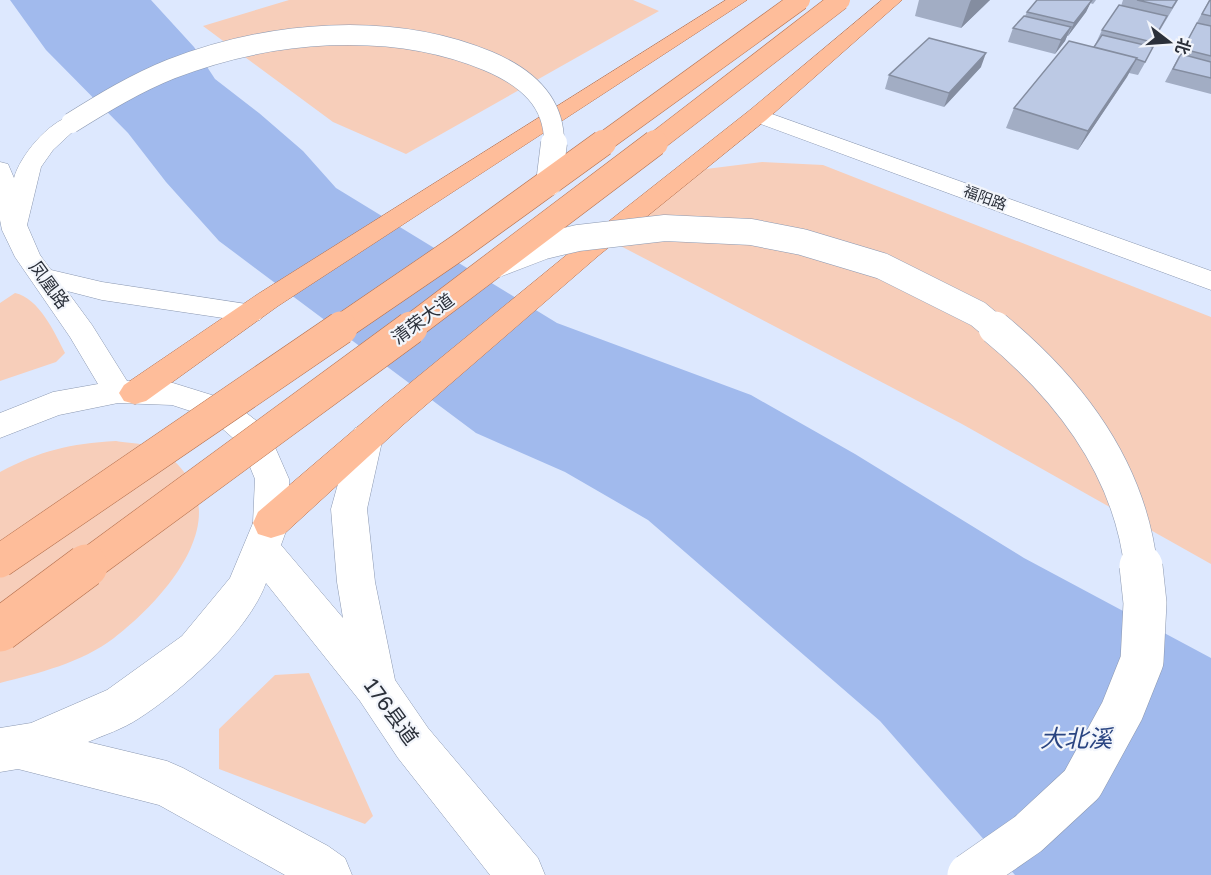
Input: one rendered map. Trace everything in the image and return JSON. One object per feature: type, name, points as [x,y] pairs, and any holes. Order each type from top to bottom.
[{"type":"main road","points":[[126,393],[738,0]]},
{"type":"main road","points":[[0,561],[452,252],[800,0]]},
{"type":"main road","name":"清荣大道","points":[[0,630],[497,264],[840,0]]},
{"type":"main road","points":[[266,536],[380,426],[589,250],[758,115],[893,0]]},
{"type":"street","points":[[15,230],[29,166],[45,145],[71,123],[139,83],[188,63],[279,42],[311,38],[364,36],[404,39],[459,50],[490,61],[518,76],[537,94],[548,110],[554,133],[549,183]]},
{"type":"street","name":"福阳路","points":[[758,115],[1211,280]]},
{"type":"street","name":"凤凰路","points":[[0,169],[15,230],[28,256],[126,393]]},
{"type":"street","points":[[497,264],[544,246],[578,238],[665,228],[751,232],[812,245],[882,266],[978,314],[1012,342],[1045,374],[1084,422],[1109,461],[1126,498],[1139,551],[1145,603],[1142,661],[1122,711],[1082,784],[1028,834],[969,875]]},
{"type":"street","points":[[45,277],[102,291],[259,307]]},
{"type":"street","points":[[0,426],[53,404],[126,393],[174,394],[220,410],[255,438],[272,479],[266,536],[245,589],[196,649],[122,705],[32,745],[9,749]]},
{"type":"street","points":[[375,687],[356,582],[349,509],[380,426]]},
{"type":"street","name":"176县道","points":[[266,536],[413,743],[521,875]]},
{"type":"street","points":[[9,749],[167,784],[328,875]]},
{"type":"shaded area","points":[[289,0],[633,0],[659,11],[406,154],[333,122],[203,26]]},
{"type":"shaded area","points":[[762,162],[823,165],[1211,317],[1211,564],[962,424],[611,241],[706,169]]},
{"type":"shaded area","points":[[15,293],[24,296],[39,309],[65,353],[56,362],[0,381],[0,303]]},
{"type":"shaded area","points":[[116,441],[158,450],[173,460],[189,479],[198,500],[198,523],[192,545],[180,568],[165,589],[148,608],[114,638],[74,661],[0,683],[0,472],[29,458],[56,449]]},
{"type":"shaded area","points":[[309,673],[373,816],[365,824],[219,769],[219,729],[275,675]]},
{"type":"water","name":"大北溪","points":[[10,0],[151,0],[194,47],[215,79],[303,151],[336,188],[557,323],[751,395],[855,454],[1024,558],[1211,658],[1211,875],[1015,875],[880,721],[648,520],[565,472],[476,433],[219,241],[166,182],[128,133],[46,50]]},
{"type":"building","points":[[1037,0],[1092,0],[1074,23],[1027,12]]},
{"type":"building","points":[[1137,0],[1177,0],[1172,8]]},
{"type":"building","points":[[1210,0],[1211,16],[1202,14]]},
{"type":"building","points":[[1119,5],[1167,16],[1152,42],[1102,30]]},
{"type":"building","points":[[1024,16],[1071,27],[1061,40],[1013,28]]},
{"type":"building","points":[[1197,23],[1211,26],[1211,56],[1183,49]]},
{"type":"building","points":[[1102,35],[1153,47],[1145,62],[1094,47]]},
{"type":"building","points":[[929,38],[986,53],[949,93],[889,75]]},
{"type":"building","points":[[1069,41],[1137,58],[1088,131],[1014,108]]},
{"type":"building","points":[[1181,54],[1211,62],[1211,78],[1173,69]]}]
